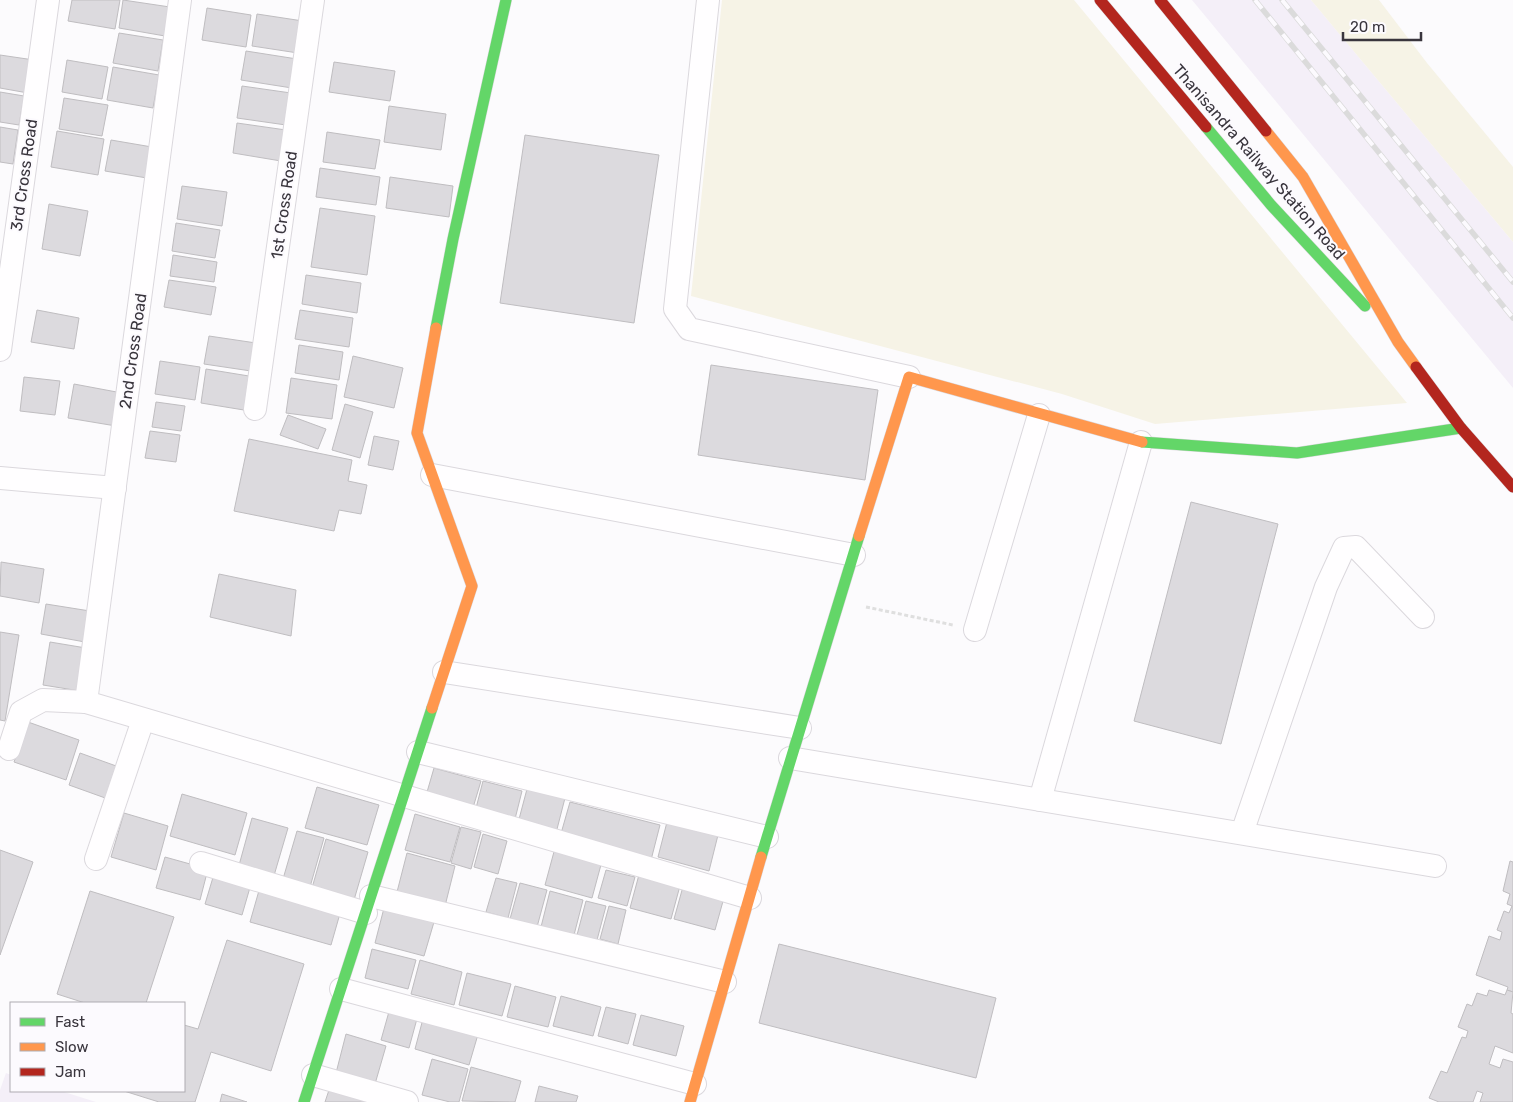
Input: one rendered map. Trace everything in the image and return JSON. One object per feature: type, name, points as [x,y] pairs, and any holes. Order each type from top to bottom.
[{"type":"street","name":"3rd Cross Road","points":[[0,350],[48,0]]},
{"type":"street","name":"2nd Cross Road","points":[[86,702],[180,0]]},
{"type":"street","name":"1st Cross Road","points":[[255,409],[313,0]]},
{"type":"street","points":[[304,1102],[472,586],[417,433],[453,240],[506,0]]},
{"type":"street","points":[[708,0],[675,309],[689,329],[909,377],[1038,415],[1141,442],[1297,453],[1462,428]]},
{"type":"street","name":"Thanisandra Railway Station Road","points":[[1100,0],[1271,204],[1398,342],[1462,428],[1513,487]]},
{"type":"street","name":"Thanisandra Railway Station Road","points":[[1160,0],[1303,177],[1398,342]]},
{"type":"street","points":[[341,989],[693,1093],[790,758],[909,377]]},
{"type":"street","points":[[975,630],[1038,415]]},
{"type":"street","points":[[1040,800],[1141,442]]},
{"type":"street","points":[[432,474],[854,554]]},
{"type":"street","points":[[0,478],[115,488]]},
{"type":"street","points":[[1242,833],[1326,587],[1344,548],[1356,547],[1422,617]]},
{"type":"street","points":[[444,672],[800,728]]},
{"type":"street","points":[[9,749],[21,712],[43,700],[86,702],[750,898]]},
{"type":"street","points":[[96,859],[143,720]]},
{"type":"street","points":[[418,752],[768,837]]},
{"type":"street","points":[[790,758],[1435,866]]},
{"type":"street","points":[[201,863],[368,905],[725,982]]},
{"type":"street","points":[[312,1075],[407,1102]]},
{"type":"path","points":[[839,602],[975,630]]},
{"type":"shaded area","points":[[722,0],[1074,0],[1407,403],[1155,424],[1062,394],[691,296]]},
{"type":"shaded area","points":[[1192,0],[1311,0],[1513,242],[1513,388]]},
{"type":"shaded area","points":[[1311,0],[1379,0],[1427,63],[1513,167],[1513,242]]},
{"type":"shaded area","points":[[6,1073],[10,1075],[10,1092],[64,1092],[96,1102],[0,1102],[0,1090]]},
{"type":"building","points":[[72,0],[120,0],[115,29],[68,21]]},
{"type":"building","points":[[123,0],[170,7],[165,36],[119,28]]},
{"type":"building","points":[[207,8],[251,15],[246,47],[202,40]]},
{"type":"building","points":[[257,14],[303,21],[298,53],[252,46]]},
{"type":"building","points":[[119,33],[163,40],[158,71],[113,63]]},
{"type":"building","points":[[246,51],[297,59],[292,88],[241,80]]},
{"type":"building","points":[[0,55],[34,60],[28,93],[0,88]]},
{"type":"building","points":[[67,60],[108,67],[102,99],[62,92]]},
{"type":"building","points":[[334,62],[395,71],[390,101],[329,92]]},
{"type":"building","points":[[113,67],[159,75],[153,108],[107,100]]},
{"type":"building","points":[[242,86],[291,93],[286,125],[237,118]]},
{"type":"building","points":[[0,92],[24,96],[19,125],[0,122]]},
{"type":"building","points":[[64,98],[108,105],[102,136],[59,129]]},
{"type":"building","points":[[389,106],[446,114],[441,150],[384,142]]},
{"type":"building","points":[[237,123],[286,130],[281,161],[233,153]]},
{"type":"building","points":[[0,127],[18,130],[13,164],[0,162]]},
{"type":"building","points":[[57,131],[104,139],[98,175],[51,167]]},
{"type":"building","points":[[327,132],[380,140],[375,169],[323,162]]},
{"type":"building","points":[[525,135],[659,155],[634,323],[500,303]]},
{"type":"building","points":[[111,140],[152,147],[147,178],[105,171]]},
{"type":"building","points":[[320,168],[380,177],[376,205],[316,197]]},
{"type":"building","points":[[390,177],[453,186],[449,217],[386,208]]},
{"type":"building","points":[[182,186],[227,192],[222,226],[177,219]]},
{"type":"building","points":[[49,204],[88,211],[80,256],[42,249]]},
{"type":"building","points":[[320,208],[375,216],[367,275],[311,267]]},
{"type":"building","points":[[176,223],[220,230],[215,258],[172,251]]},
{"type":"building","points":[[173,255],[217,262],[214,282],[170,276]]},
{"type":"building","points":[[306,275],[361,283],[357,313],[302,304]]},
{"type":"building","points":[[169,280],[216,287],[211,315],[164,307]]},
{"type":"building","points":[[37,310],[79,318],[74,349],[31,342]]},
{"type":"building","points":[[300,310],[353,318],[349,347],[295,339]]},
{"type":"building","points":[[209,336],[256,343],[251,371],[204,364]]},
{"type":"building","points":[[299,345],[343,352],[339,380],[295,373]]},
{"type":"building","points":[[353,356],[403,368],[394,408],[344,397]]},
{"type":"building","points":[[160,361],[200,367],[195,400],[155,394]]},
{"type":"building","points":[[711,365],[878,390],[865,480],[698,455]]},
{"type":"building","points":[[206,369],[255,377],[250,411],[201,403]]},
{"type":"building","points":[[24,377],[60,381],[55,415],[20,411]]},
{"type":"building","points":[[291,378],[337,385],[332,419],[286,413]]},
{"type":"building","points":[[74,384],[122,393],[116,426],[68,418]]},
{"type":"building","points":[[156,402],[185,406],[181,431],[152,427]]},
{"type":"building","points":[[345,404],[373,412],[360,458],[332,450]]},
{"type":"building","points":[[288,415],[326,429],[318,449],[280,435]]},
{"type":"building","points":[[150,431],[180,435],[176,462],[145,458]]},
{"type":"building","points":[[374,436],[399,441],[393,470],[368,465]]},
{"type":"building","points":[[249,439],[352,460],[348,481],[367,485],[361,514],[339,510],[334,531],[234,511]]},
{"type":"building","points":[[1191,502],[1278,524],[1221,744],[1134,721]]},
{"type":"building","points":[[1,562],[44,569],[39,603],[0,596]]},
{"type":"building","points":[[219,574],[296,590],[291,636],[210,617]]},
{"type":"building","points":[[46,604],[90,611],[85,642],[41,634]]},
{"type":"building","points":[[0,632],[19,635],[5,721],[0,720]]},
{"type":"building","points":[[50,642],[86,648],[80,691],[43,685]]},
{"type":"building","points":[[28,722],[79,740],[66,780],[14,762]]},
{"type":"building","points":[[80,753],[119,767],[108,799],[69,785]]},
{"type":"building","points":[[434,768],[481,781],[472,811],[425,799]]},
{"type":"building","points":[[483,781],[522,791],[514,823],[475,812]]},
{"type":"building","points":[[317,787],[379,805],[367,845],[305,828]]},
{"type":"building","points":[[527,789],[565,798],[556,833],[518,823]]},
{"type":"building","points":[[182,794],[247,813],[235,855],[170,836]]},
{"type":"building","points":[[570,802],[660,825],[651,860],[560,837]]},
{"type":"building","points":[[124,813],[168,826],[156,870],[111,857]]},
{"type":"building","points":[[415,814],[460,827],[450,862],[405,850]]},
{"type":"building","points":[[252,818],[288,828],[273,879],[238,869]]},
{"type":"building","points":[[667,822],[718,835],[709,871],[658,857]]},
{"type":"building","points":[[461,827],[481,832],[471,869],[451,863]]},
{"type":"building","points":[[297,831],[324,838],[310,887],[283,879]]},
{"type":"building","points":[[483,834],[507,841],[498,874],[474,867]]},
{"type":"building","points":[[326,839],[368,852],[354,900],[312,888]]},
{"type":"building","points":[[555,848],[602,861],[592,898],[545,885]]},
{"type":"building","points":[[0,850],[33,862],[0,955]]},
{"type":"building","points":[[407,853],[455,866],[445,906],[397,892]]},
{"type":"building","points":[[165,857],[208,869],[200,900],[156,888]]},
{"type":"building","points":[[1510,861],[1513,862],[1513,992],[1507,990],[1508,987],[1476,975],[1489,936],[1500,940],[1502,932],[1497,930],[1504,911],[1509,913],[1512,906],[1507,904],[1510,894],[1503,891]]},
{"type":"building","points":[[606,870],[635,877],[627,906],[598,898]]},
{"type":"building","points":[[640,871],[681,882],[671,919],[630,908]]},
{"type":"building","points":[[214,874],[251,884],[242,915],[205,904]]},
{"type":"building","points":[[496,878],[517,883],[508,918],[486,912]]},
{"type":"building","points":[[520,883],[547,890],[537,927],[510,919]]},
{"type":"building","points":[[684,883],[725,894],[715,930],[674,919]]},
{"type":"building","points":[[260,887],[341,910],[331,945],[250,922]]},
{"type":"building","points":[[90,891],[174,917],[146,1002],[82,1002],[57,994]]},
{"type":"building","points":[[550,891],[583,900],[574,935],[541,927]]},
{"type":"building","points":[[586,901],[606,906],[597,940],[577,935]]},
{"type":"building","points":[[609,906],[626,910],[618,944],[600,939]]},
{"type":"building","points":[[384,908],[434,922],[424,956],[375,943]]},
{"type":"building","points":[[227,940],[304,964],[271,1071],[211,1052],[195,1102],[159,1102],[127,1092],[185,1092],[185,1025],[198,1029]]},
{"type":"building","points":[[779,944],[996,998],[976,1078],[759,1023]]},
{"type":"building","points":[[372,949],[416,960],[408,989],[365,978]]},
{"type":"building","points":[[420,960],[462,972],[454,1005],[411,994]]},
{"type":"building","points":[[467,973],[511,984],[502,1016],[459,1005]]},
{"type":"building","points":[[515,986],[556,997],[548,1027],[507,1017]]},
{"type":"building","points":[[1489,990],[1505,995],[1507,990],[1513,992],[1511,1013],[1513,1014],[1513,1053],[1495,1046],[1489,1064],[1500,1068],[1503,1059],[1513,1062],[1513,1102],[1480,1102],[1483,1093],[1477,1091],[1473,1102],[1439,1102],[1429,1098],[1441,1071],[1447,1073],[1462,1037],[1466,1038],[1468,1031],[1458,1027],[1467,1004],[1472,1006],[1477,993],[1487,996]]},
{"type":"building","points":[[561,996],[601,1007],[593,1036],[553,1026]]},
{"type":"building","points":[[606,1007],[636,1014],[628,1044],[598,1036]]},
{"type":"building","points":[[390,1008],[418,1015],[409,1048],[381,1040]]},
{"type":"building","points":[[424,1015],[479,1031],[469,1065],[415,1049]]},
{"type":"building","points":[[641,1015],[684,1026],[676,1056],[633,1045]]},
{"type":"building","points":[[346,1034],[386,1046],[375,1084],[336,1073]]},
{"type":"building","points":[[432,1059],[468,1069],[459,1102],[450,1102],[422,1095]]},
{"type":"building","points":[[471,1067],[521,1081],[515,1102],[462,1101]]},
{"type":"building","points":[[539,1086],[578,1096],[576,1102],[535,1102]]},
{"type":"building","points":[[329,1090],[369,1102],[325,1102]]},
{"type":"building","points":[[222,1094],[247,1102],[220,1102]]},
{"type":"railway","points":[[1255,0],[1513,318]]},
{"type":"railway","points":[[1282,0],[1513,282]]},
{"type":"traffic: fast","points":[[436,328],[453,239],[506,0]]},
{"type":"traffic: fast","points":[[1206,127],[1271,205],[1365,306]]},
{"type":"traffic: fast","points":[[1142,442],[1297,453],[1461,428]]},
{"type":"traffic: fast","points":[[761,857],[859,536]]},
{"type":"traffic: fast","points":[[304,1102],[432,708]]},
{"type":"traffic: slow","points":[[1266,131],[1303,177],[1398,342],[1416,367]]},
{"type":"traffic: slow","points":[[432,708],[472,586],[417,433],[436,328]]},
{"type":"traffic: slow","points":[[859,536],[909,377],[1142,442]]},
{"type":"traffic: slow","points":[[690,1102],[761,857]]},
{"type":"traffic: jam","points":[[1100,0],[1206,127]]},
{"type":"traffic: jam","points":[[1160,0],[1266,131]]},
{"type":"traffic: jam","points":[[1416,367],[1461,428],[1513,487]]}]
